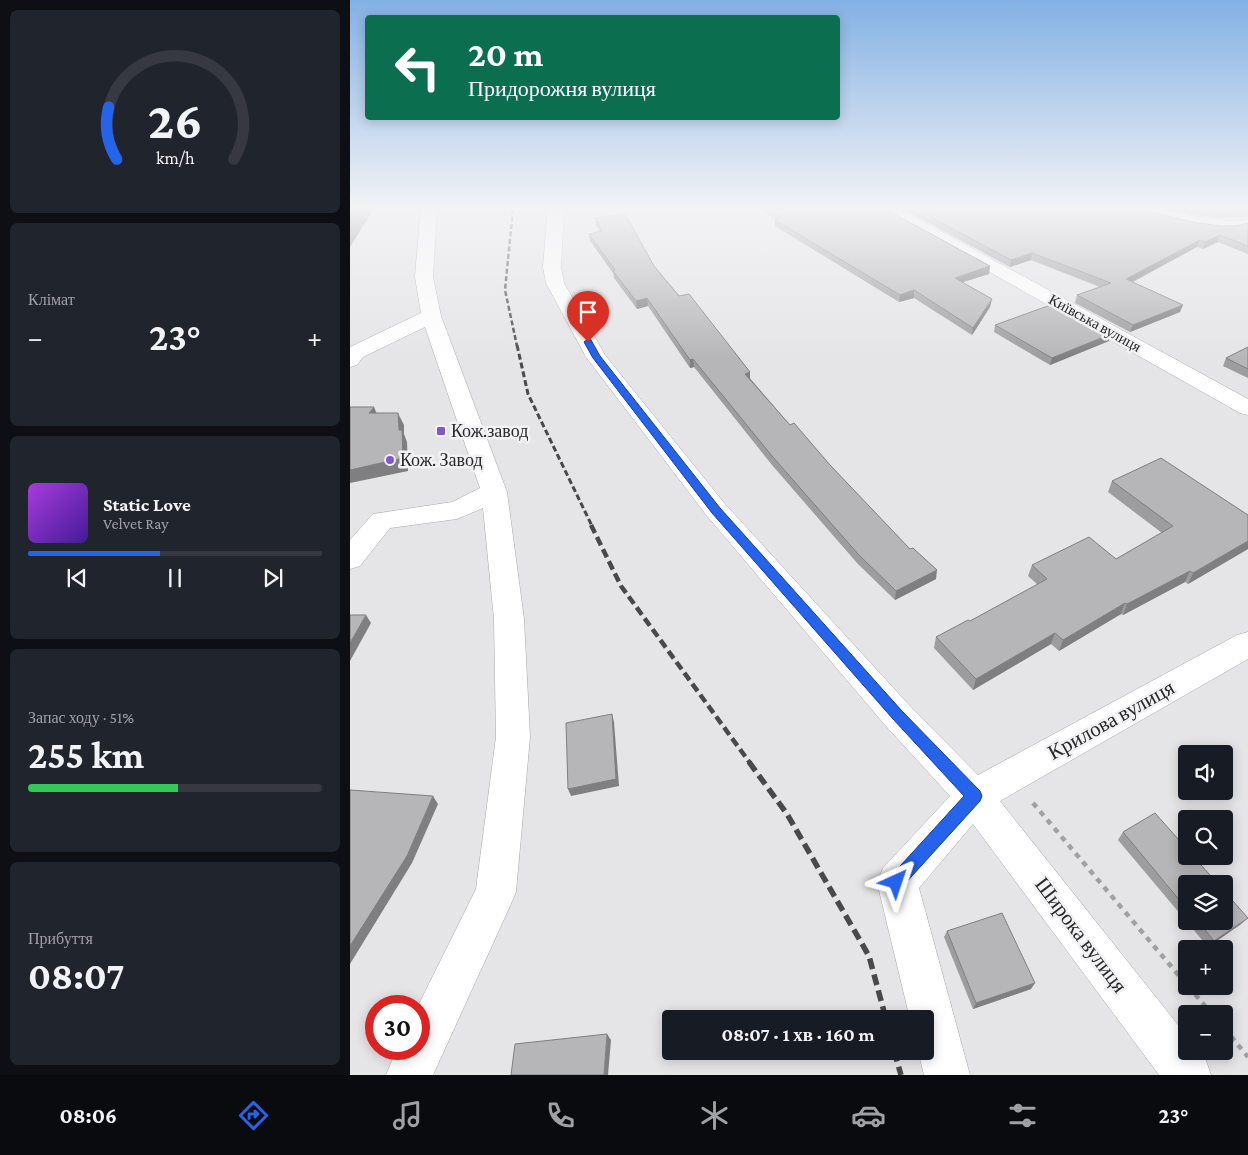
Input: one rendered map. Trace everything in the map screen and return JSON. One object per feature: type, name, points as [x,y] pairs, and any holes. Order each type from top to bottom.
[{"type":"street","points":[[409,1075],[496,892],[513,737],[510,619],[494,492],[431,316],[424,277],[425,259]]},
{"type":"street","name":"Широка вулиця","points":[[553,259],[554,283],[596,357],[716,510],[898,715],[974,796],[1188,1075]]},
{"type":"street","name":"Київська вулиця","points":[[981,259],[1248,408]]},
{"type":"street","points":[[350,362],[355,353],[431,316]]},
{"type":"street","points":[[350,559],[382,520],[457,510],[494,492]]},
{"type":"street","name":"Крилова вулиця","points":[[947,1075],[896,882],[974,796],[1248,644]]},
{"type":"path","points":[[1009,776],[1178,974]]},
{"type":"path","points":[[1196,995],[1204,1005]]},
{"type":"path","points":[[1233,1039],[1248,1057]]},
{"type":"building","points":[[607,259],[650,259],[679,296],[689,294],[750,372],[745,374],[790,425],[794,423],[830,465],[910,549],[913,548],[937,570],[896,591],[858,554],[772,456],[693,359],[690,360],[647,298],[636,301],[613,271],[615,270]]},
{"type":"building","points":[[840,259],[977,259],[990,266],[955,278],[992,299],[973,328],[914,290],[900,295]]},
{"type":"building","points":[[1048,259],[1164,259],[1126,279],[1183,305],[1133,325],[1077,295],[1111,283]]},
{"type":"building","points":[[1056,303],[1111,334],[1052,358],[995,325]]},
{"type":"building","points":[[1248,347],[1248,369],[1226,358]]},
{"type":"building","points":[[350,407],[374,407],[369,413],[398,413],[399,430],[402,430],[403,458],[350,470]]},
{"type":"building","points":[[1161,458],[1248,515],[1248,541],[1193,573],[1190,571],[1127,604],[1125,603],[1063,640],[1055,633],[976,679],[936,637],[968,620],[970,621],[1047,579],[1032,565],[1089,537],[1116,559],[1173,526],[1112,481]]},
{"type":"building","points":[[350,615],[366,615],[350,643]]},
{"type":"building","points":[[612,714],[616,779],[568,789],[566,723]]},
{"type":"building","points":[[350,790],[433,796],[407,856],[350,946]]},
{"type":"building","points":[[1155,813],[1178,839],[1178,865],[1201,865],[1210,875],[1178,875],[1178,898],[1123,832]]},
{"type":"building","points":[[1233,901],[1248,918],[1233,928]]},
{"type":"building","points":[[1002,913],[1035,983],[976,1003],[947,931]]},
{"type":"building","points":[[1205,930],[1230,930],[1215,940],[1213,940]]},
{"type":"building","points":[[607,1034],[604,1075],[511,1075],[515,1044]]},
{"type":"railway","points":[[508,259],[505,290],[517,346]]},
{"type":"railway","points":[[517,345],[528,394],[592,526]]},
{"type":"railway","points":[[591,525],[621,586],[750,763]]},
{"type":"railway","points":[[749,762],[787,814],[869,956],[884,1010]]},
{"type":"railway","points":[[897,1060],[901,1075]]},
{"type":"place","name":"Кож.завод","points":[[441,431]]},
{"type":"place","name":"Кож. Завод","points":[[390,460]]},
{"type":"route","points":[[588,342],[596,357],[716,510],[898,715],[974,796],[896,882]]}]
